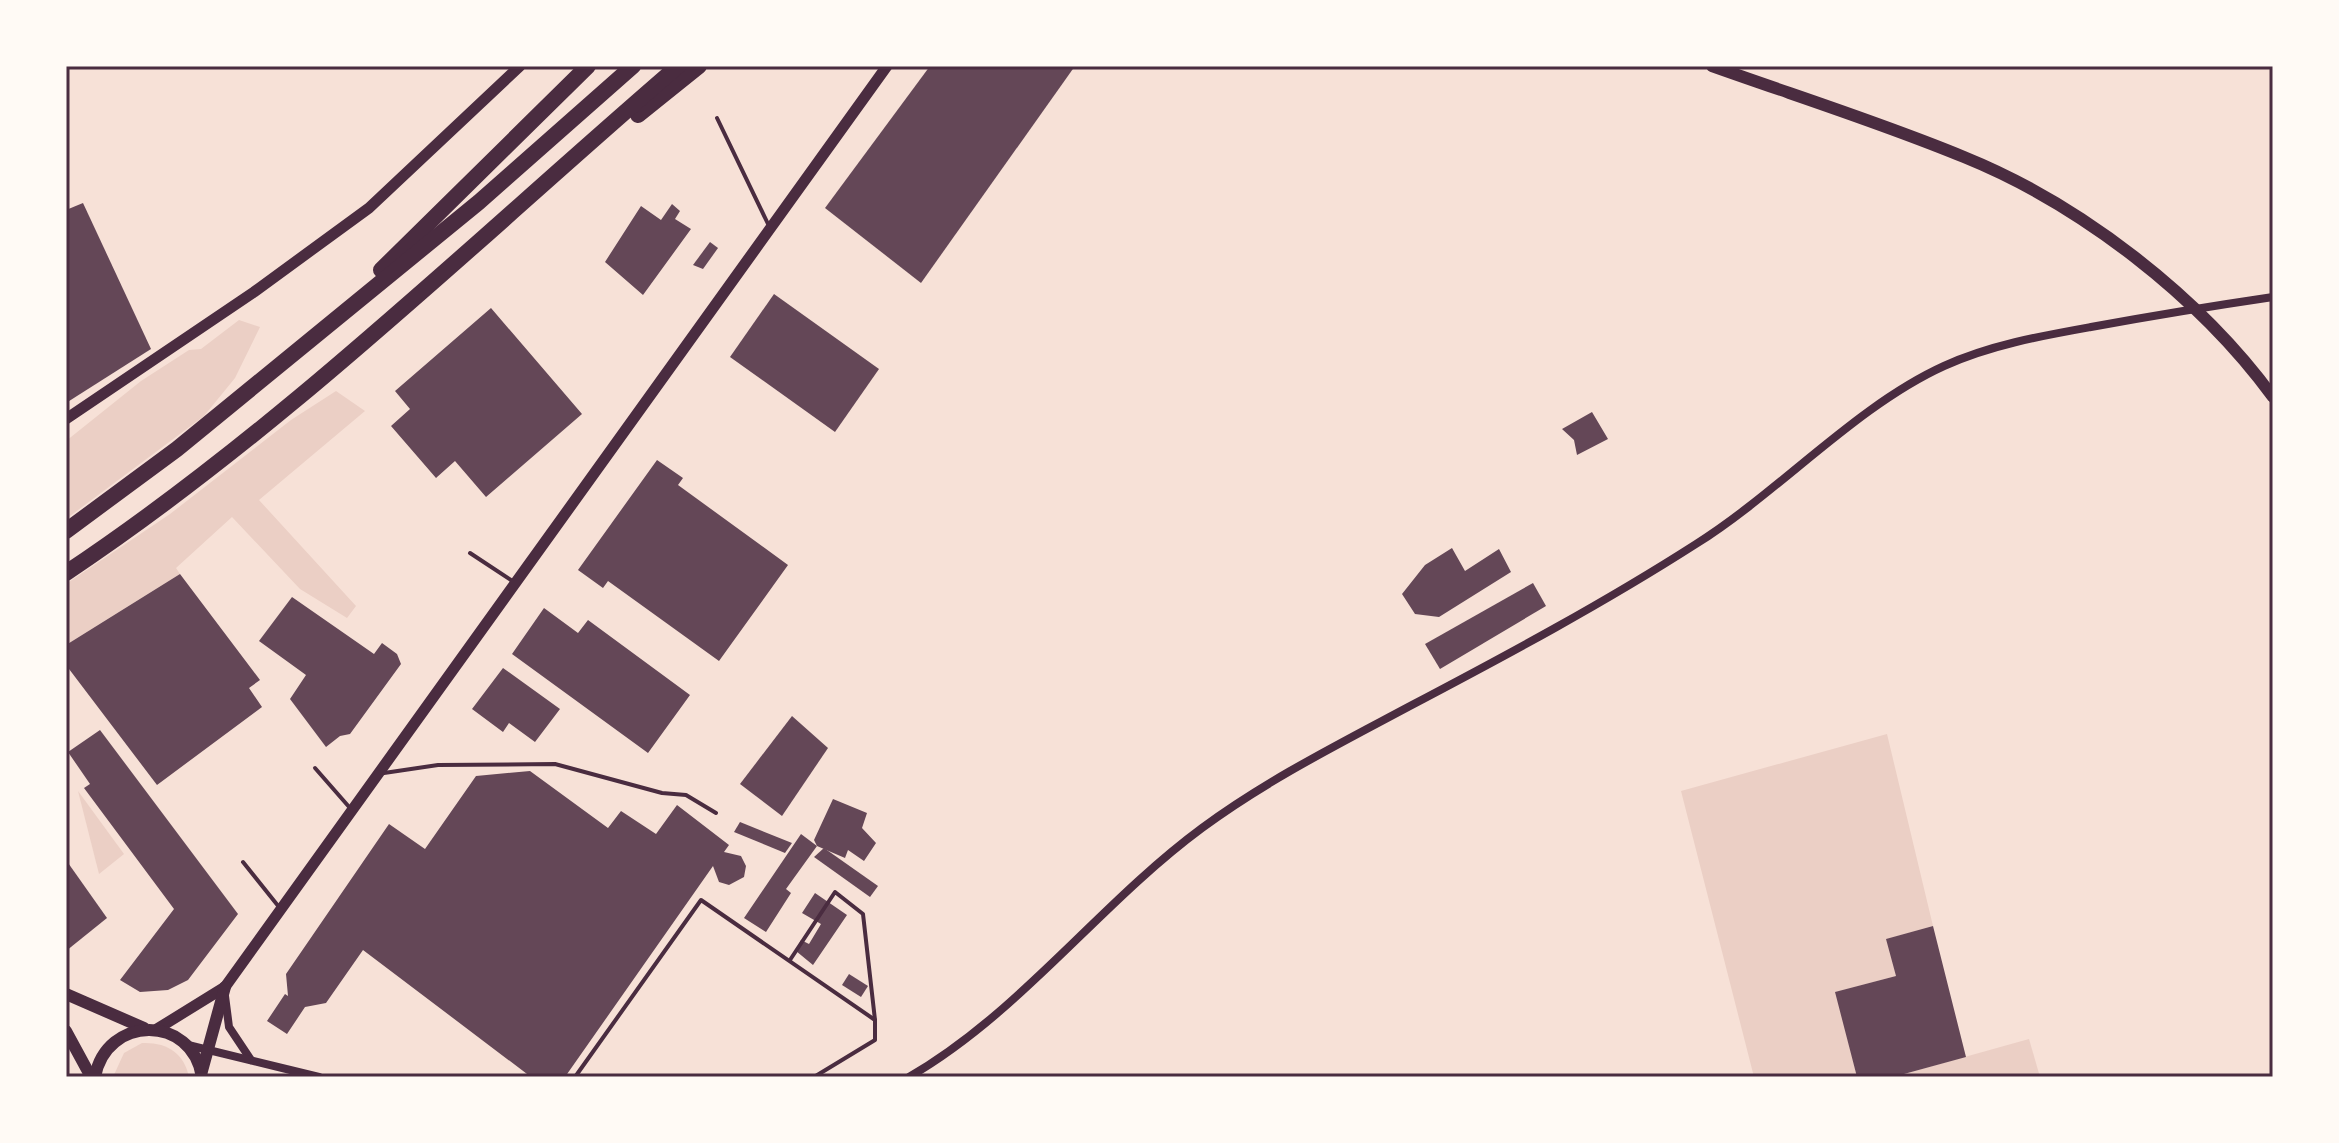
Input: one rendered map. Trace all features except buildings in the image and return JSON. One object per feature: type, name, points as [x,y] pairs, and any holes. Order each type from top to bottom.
[{"type":"highway","points":[[305,344],[588,66]]},
{"type":"highway","points":[[66,531],[177,449],[479,202],[633,66]]},
{"type":"highway","points":[[66,573],[126,533],[214,465],[480,241],[678,66]]},
{"type":"highway","points":[[480,241],[699,66]]},
{"type":"main road","points":[[1712,66],[1966,157],[2047,199],[2176,291],[2210,324],[2273,397]]},
{"type":"main road","points":[[202,1076],[206,1050],[225,987]]},
{"type":"main road","points":[[66,994],[150,1028],[168,1032],[187,1045],[202,1076]]},
{"type":"main road","points":[[93,1077],[108,1046],[125,1034],[150,1028]]},
{"type":"main road","points":[[66,1031],[93,1077]]},
{"type":"street","points":[[66,419],[254,292],[369,208],[520,66]]},
{"type":"street","points":[[150,1028],[225,987],[283,911],[887,66]]},
{"type":"street","points":[[909,1077],[968,1036],[1174,851],[1226,811],[1299,766],[1534,639],[1694,546],[1733,521],[1921,378],[1968,356],[2051,334],[2149,315],[2273,297]]},
{"type":"street","points":[[225,987],[229,1027],[252,1060]]},
{"type":"street","points":[[187,1045],[319,1077]]},
{"type":"lane","points":[[717,118],[770,228]]},
{"type":"lane","points":[[470,553],[516,583]]},
{"type":"lane","points":[[381,774],[438,765],[555,764],[662,793],[686,795],[716,813]]},
{"type":"lane","points":[[315,768],[354,812]]},
{"type":"lane","points":[[243,862],[283,911]]},
{"type":"lane","points":[[790,960],[835,892],[863,914],[875,1040],[814,1077]]},
{"type":"lane","points":[[575,1077],[701,900],[875,1020]]},
{"type":"shaded area","points":[[239,320],[260,327],[235,378],[204,416],[66,519],[66,441],[141,381],[189,350],[201,349]]},
{"type":"shaded area","points":[[336,391],[365,411],[259,500],[356,606],[347,618],[300,589],[232,517],[176,568],[180,574],[66,645],[66,584],[170,514],[291,420]]},
{"type":"shaded area","points":[[1887,734],[1933,926],[1887,939],[1896,976],[1836,992],[1857,1077],[1754,1077],[1681,791]]},
{"type":"shaded area","points":[[78,791],[124,854],[99,874]]},
{"type":"shaded area","points":[[2029,1039],[2040,1077],[1893,1077]]},
{"type":"shaded area","points":[[142,1043],[167,1047],[179,1055],[189,1077],[113,1077],[124,1053]]}]
